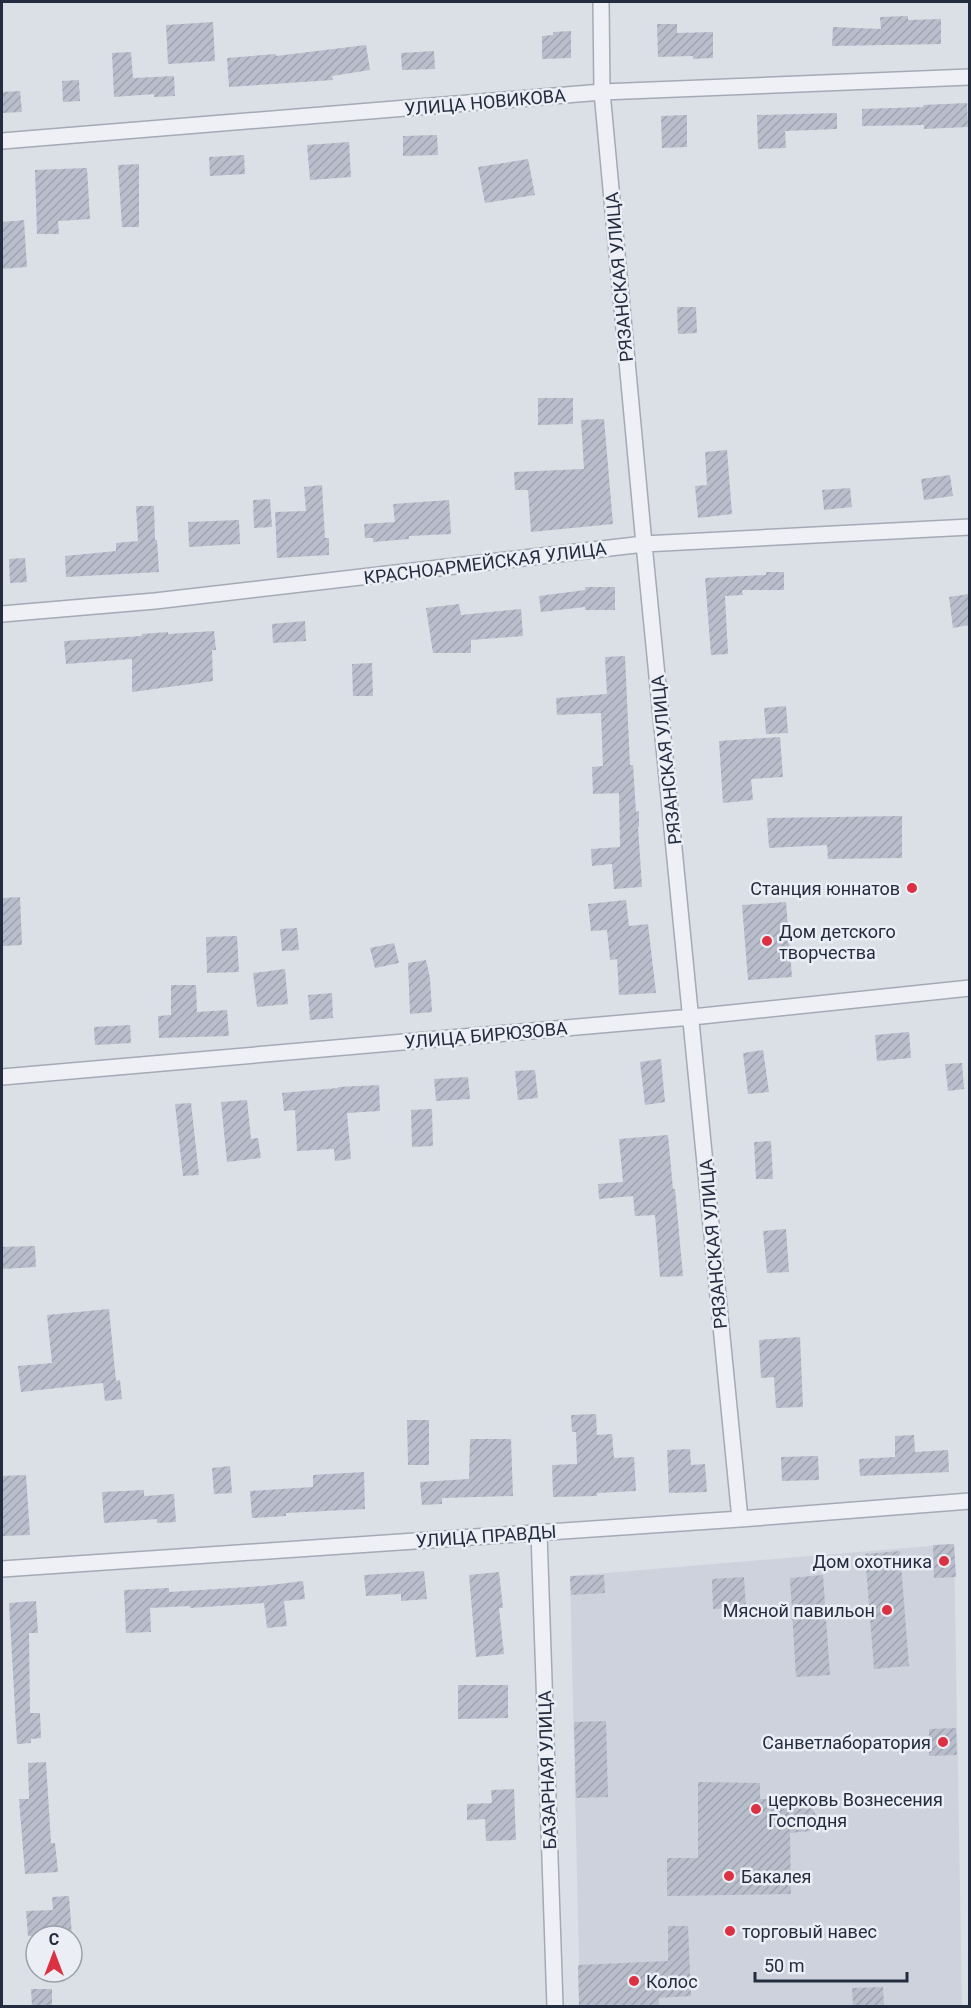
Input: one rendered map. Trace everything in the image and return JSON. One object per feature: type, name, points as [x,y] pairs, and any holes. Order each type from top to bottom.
[{"type":"street","name":"РЯЗАНСКАЯ УЛИЦА","points":[[601,2],[602,92],[740,1518]]},
{"type":"street","name":"УЛИЦА НОВИКОВА","points":[[2,141],[602,92],[969,77]]},
{"type":"street","name":"КРАСНОАРМЕЙСКАЯ УЛИЦА","points":[[2,614],[155,601],[644,544],[969,527]]},
{"type":"street","name":"УЛИЦА БИРЮЗОВА","points":[[2,1077],[692,1017],[969,988]]},
{"type":"street","name":"УЛИЦА ПРАВДЫ","points":[[2,1569],[969,1501]]},
{"type":"street","points":[[969,1501],[969,1508]]},
{"type":"street","name":"БАЗАРНАЯ УЛИЦА","points":[[539,1533],[555,2007]]},
{"type":"shaded area","points":[[954,1544],[962,2005],[580,2006],[570,1576]]},
{"type":"building","points":[[908,16],[908,20],[941,19],[941,44],[832,46],[833,27],[881,29],[880,17]]},
{"type":"building","points":[[213,22],[215,61],[168,64],[166,25]]},
{"type":"building","points":[[657,24],[677,24],[677,33],[713,32],[713,58],[658,57]]},
{"type":"building","points":[[571,31],[571,58],[542,59],[542,36],[553,35],[553,32]]},
{"type":"building","points":[[366,45],[370,70],[332,76],[333,80],[229,87],[227,58],[276,54],[276,56]]},
{"type":"building","points":[[434,51],[435,69],[402,70],[401,53]]},
{"type":"building","points":[[131,52],[133,78],[174,76],[175,96],[154,97],[154,94],[114,97],[112,53]]},
{"type":"building","points":[[79,80],[80,101],[63,102],[62,81]]},
{"type":"building","points":[[20,91],[22,112],[2,113],[2,92]]},
{"type":"building","points":[[967,103],[968,127],[924,129],[924,125],[862,126],[862,109]]},
{"type":"building","points":[[837,113],[837,129],[785,131],[786,148],[758,149],[757,115]]},
{"type":"building","points":[[687,115],[687,147],[662,148],[661,116]]},
{"type":"building","points":[[437,135],[438,155],[403,156],[403,136]]},
{"type":"building","points":[[349,142],[351,177],[310,180],[307,145]]},
{"type":"building","points":[[244,155],[245,174],[210,176],[209,157]]},
{"type":"building","points":[[528,159],[535,195],[485,203],[478,167]]},
{"type":"building","points":[[139,164],[139,227],[122,227],[118,165]]},
{"type":"building","points":[[87,168],[90,219],[58,221],[59,234],[37,234],[35,170]]},
{"type":"building","points":[[24,220],[27,267],[2,269],[2,222]]},
{"type":"building","points":[[677,307],[696,307],[697,333],[678,334]]},
{"type":"building","points":[[538,398],[573,398],[573,424],[538,425]]},
{"type":"building","points":[[604,419],[613,524],[531,532],[528,490],[515,490],[514,472],[584,469],[581,420]]},
{"type":"building","points":[[727,450],[732,514],[698,518],[695,486],[707,485],[705,452]]},
{"type":"building","points":[[950,475],[953,496],[924,500],[921,479]]},
{"type":"building","points":[[322,485],[325,538],[329,538],[329,555],[277,558],[275,512],[306,511],[304,487]]},
{"type":"building","points":[[850,488],[852,507],[824,510],[822,490]]},
{"type":"building","points":[[270,499],[272,527],[254,528],[253,500]]},
{"type":"building","points":[[449,500],[451,534],[409,536],[409,539],[373,542],[373,538],[365,538],[364,524],[395,522],[393,504]]},
{"type":"building","points":[[136,506],[154,506],[159,572],[66,577],[65,556],[116,551],[116,543],[138,541]]},
{"type":"building","points":[[239,520],[240,544],[189,547],[188,522]]},
{"type":"building","points":[[25,558],[27,582],[10,583],[9,559]]},
{"type":"building","points":[[766,572],[784,572],[784,590],[742,590],[743,595],[725,596],[728,654],[711,655],[705,578],[766,575]]},
{"type":"building","points":[[585,587],[615,587],[615,610],[585,610],[585,607],[541,612],[539,596],[585,590]]},
{"type":"building","points":[[969,594],[969,625],[953,628],[949,597]]},
{"type":"building","points":[[459,604],[461,615],[521,609],[523,636],[471,640],[471,653],[433,653],[426,608]]},
{"type":"building","points":[[305,621],[306,641],[273,643],[272,624]]},
{"type":"building","points":[[214,631],[216,650],[212,650],[213,681],[132,692],[132,659],[66,664],[64,641],[168,632],[168,634]]},
{"type":"building","points":[[625,656],[630,765],[633,765],[636,812],[639,811],[642,887],[614,889],[612,864],[592,866],[591,849],[620,847],[619,793],[593,794],[592,767],[603,766],[601,713],[557,715],[556,698],[607,694],[605,657]]},
{"type":"building","points":[[372,663],[373,696],[353,696],[352,664]]},
{"type":"building","points":[[786,706],[788,733],[766,734],[764,708]]},
{"type":"building","points":[[780,737],[783,777],[751,779],[753,800],[723,803],[719,741]]},
{"type":"building","points":[[902,816],[902,858],[828,859],[827,845],[769,848],[767,818]]},
{"type":"building","points":[[20,897],[22,945],[2,946],[2,898]]},
{"type":"building","points":[[626,900],[629,926],[648,924],[656,993],[619,995],[617,959],[610,960],[607,930],[591,931],[588,904]]},
{"type":"building","name":"Дом детского творчества","points":[[786,902],[792,977],[748,980],[742,905]]},
{"type":"building","points":[[297,928],[299,950],[282,951],[280,929]]},
{"type":"building","points":[[237,936],[239,972],[207,973],[206,937]]},
{"type":"building","points":[[394,943],[399,963],[375,968],[370,948]]},
{"type":"building","points":[[426,960],[430,978],[432,1012],[410,1014],[408,963]]},
{"type":"building","points":[[285,969],[288,1004],[257,1007],[253,973]]},
{"type":"building","points":[[171,985],[196,985],[197,1012],[227,1010],[229,1036],[159,1038],[158,1016],[171,1015]]},
{"type":"building","points":[[332,993],[333,1018],[310,1020],[308,995]]},
{"type":"building","points":[[130,1025],[131,1043],[95,1045],[94,1027]]},
{"type":"building","points":[[909,1032],[911,1058],[877,1061],[875,1035]]},
{"type":"building","points":[[763,1050],[769,1092],[748,1094],[743,1053]]},
{"type":"building","points":[[661,1059],[665,1102],[645,1105],[640,1062]]},
{"type":"building","points":[[962,1063],[964,1089],[948,1091],[945,1064]]},
{"type":"building","points":[[535,1070],[538,1098],[518,1100],[515,1071]]},
{"type":"building","points":[[468,1077],[470,1099],[436,1101],[434,1079]]},
{"type":"building","points":[[379,1085],[380,1111],[347,1113],[351,1159],[335,1161],[334,1149],[297,1151],[295,1110],[284,1111],[282,1093]]},
{"type":"building","points":[[247,1100],[251,1139],[258,1138],[261,1158],[227,1162],[221,1102]]},
{"type":"building","points":[[191,1103],[199,1175],[183,1176],[175,1104]]},
{"type":"building","points":[[432,1109],[433,1146],[412,1147],[411,1110]]},
{"type":"building","points":[[668,1135],[683,1276],[660,1277],[655,1215],[635,1216],[633,1196],[599,1199],[598,1184],[623,1182],[619,1139]]},
{"type":"building","points":[[771,1141],[773,1179],[756,1179],[754,1142]]},
{"type":"building","points":[[786,1229],[789,1272],[767,1273],[763,1231]]},
{"type":"building","points":[[35,1246],[36,1267],[2,1269],[2,1247]]},
{"type":"building","points":[[109,1309],[116,1381],[120,1380],[122,1399],[105,1401],[103,1383],[21,1392],[18,1366],[52,1363],[47,1315]]},
{"type":"building","points":[[800,1337],[803,1407],[776,1408],[774,1377],[761,1378],[759,1340]]},
{"type":"building","points":[[596,1414],[597,1435],[612,1434],[614,1458],[634,1457],[636,1491],[597,1493],[597,1496],[553,1497],[552,1465],[577,1464],[576,1432],[572,1432],[571,1415]]},
{"type":"building","points":[[407,1420],[429,1420],[429,1465],[408,1465]]},
{"type":"building","points":[[914,1435],[915,1452],[948,1450],[949,1472],[860,1476],[859,1459],[895,1457],[895,1436]]},
{"type":"building","points":[[470,1439],[511,1439],[513,1496],[442,1498],[442,1504],[422,1505],[420,1482],[469,1479]]},
{"type":"building","points":[[690,1449],[691,1465],[705,1464],[707,1492],[669,1493],[667,1450]]},
{"type":"building","points":[[818,1456],[819,1480],[782,1481],[781,1457]]},
{"type":"building","points":[[230,1466],[232,1493],[214,1494],[212,1468]]},
{"type":"building","points":[[364,1472],[365,1509],[286,1513],[286,1516],[252,1518],[250,1491],[313,1487],[313,1475]]},
{"type":"building","points":[[26,1475],[30,1535],[2,1536],[2,1476]]},
{"type":"building","points":[[144,1490],[144,1496],[174,1494],[176,1522],[157,1523],[157,1519],[104,1523],[102,1492]]},
{"type":"building","name":"Дом охотника","points":[[954,1544],[956,1577],[934,1578],[933,1545]]},
{"type":"building","name":"Мясной павильон","points":[[900,1551],[909,1666],[874,1669],[865,1554]]},
{"type":"building","points":[[424,1571],[427,1599],[401,1601],[401,1594],[366,1596],[364,1575]]},
{"type":"building","points":[[499,1572],[503,1608],[499,1608],[504,1654],[476,1657],[469,1575]]},
{"type":"building","points":[[604,1575],[605,1593],[571,1595],[570,1576]]},
{"type":"building","points":[[823,1575],[830,1675],[796,1677],[790,1578]]},
{"type":"building","points":[[744,1577],[746,1607],[713,1609],[712,1579]]},
{"type":"building","points":[[303,1581],[305,1599],[284,1601],[287,1626],[267,1628],[264,1603],[190,1608],[190,1606],[150,1608],[151,1632],[126,1633],[124,1590],[169,1588],[169,1592]]},
{"type":"building","points":[[36,1601],[38,1633],[29,1633],[30,1713],[40,1713],[41,1738],[31,1739],[31,1743],[17,1744],[9,1603]]},
{"type":"building","points":[[458,1685],[508,1685],[508,1718],[458,1719]]},
{"type":"building","points":[[606,1721],[608,1797],[576,1798],[574,1722]]},
{"type":"building","name":"Санветлаборатория","points":[[956,1728],[957,1755],[929,1756],[929,1729]]},
{"type":"building","points":[[46,1762],[51,1843],[55,1843],[58,1872],[25,1874],[19,1799],[29,1799],[28,1763]]},
{"type":"building","points":[[698,1782],[760,1783],[760,1799],[794,1799],[809,1802],[817,1817],[810,1831],[790,1833],[791,1894],[667,1896],[667,1858],[698,1858]]},
{"type":"building","points":[[514,1789],[516,1840],[486,1841],[485,1819],[467,1820],[467,1804],[492,1803],[491,1790]]},
{"type":"building","points":[[69,1896],[71,1924],[27,1924],[26,1911],[53,1910],[52,1897]]},
{"type":"building","name":"Колос","points":[[668,1926],[688,1926],[691,1996],[659,1998],[659,2007],[579,2007],[578,1965],[668,1961]]},
{"type":"building","points":[[883,1987],[884,2007],[853,2007],[852,1988]]},
{"type":"building","points":[[31,1989],[52,1989],[52,2007],[32,2007]]},
{"type":"place","name":"Станция юннатов","points":[[912,888]]},
{"type":"place","name":"Дом детского творчества","points":[[767,941]]},
{"type":"place","name":"Дом охотника","points":[[944,1561]]},
{"type":"place","name":"Мясной павильон","points":[[887,1610]]},
{"type":"place","name":"Санветлаборатория","points":[[943,1742]]},
{"type":"place","name":"церковь Вознесения Господня","points":[[756,1809]]},
{"type":"place","name":"Бакалея","points":[[729,1876]]},
{"type":"place","name":"торговый навес","points":[[730,1931]]},
{"type":"place","name":"Колос","points":[[634,1981]]}]
